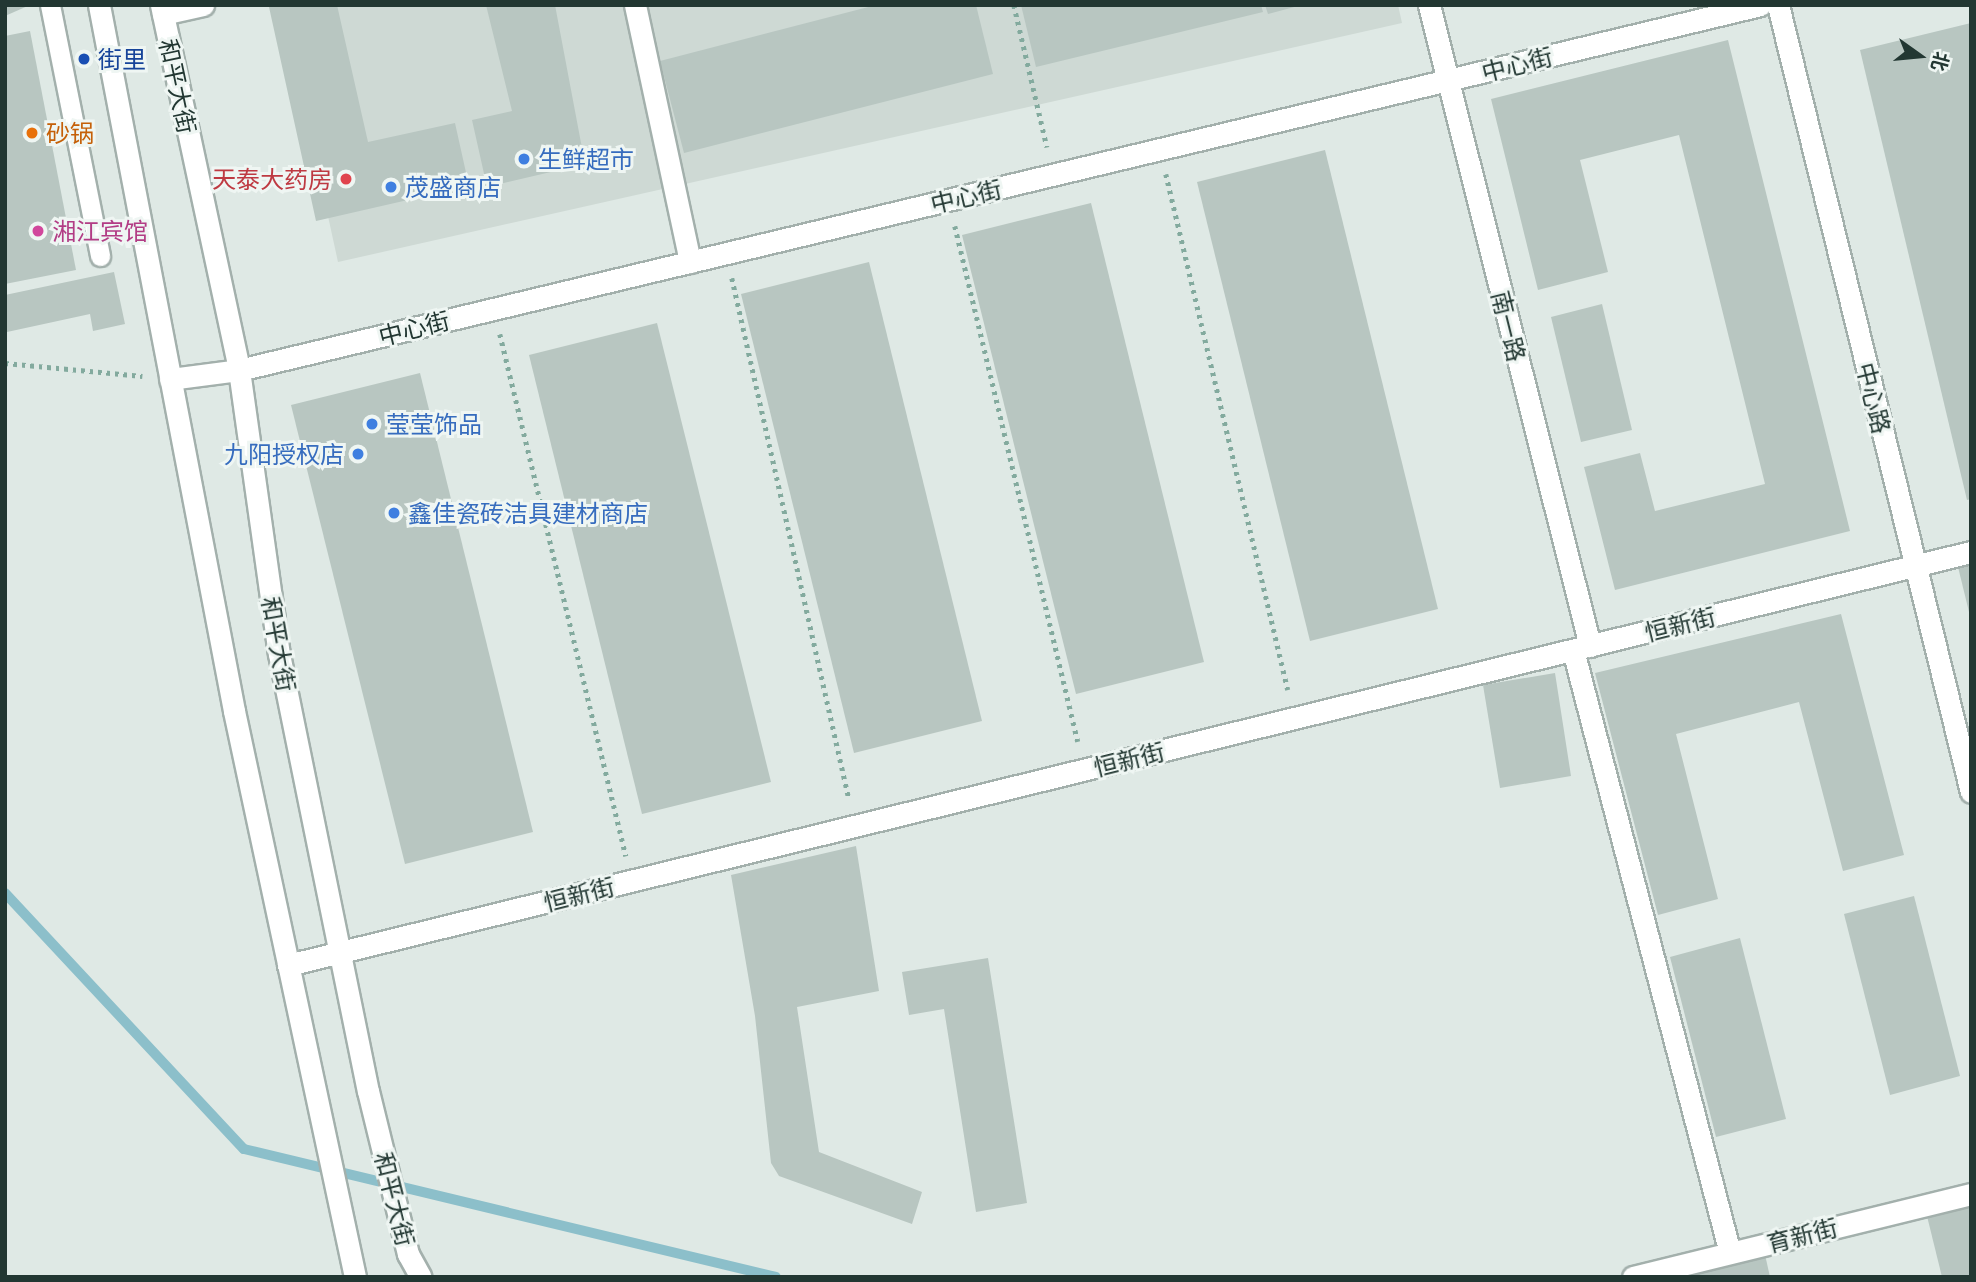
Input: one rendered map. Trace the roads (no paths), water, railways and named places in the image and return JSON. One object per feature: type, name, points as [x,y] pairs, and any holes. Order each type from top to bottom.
[{"type":"street","points":[[99,5],[170,379],[288,965],[355,1277]]},
{"type":"street","points":[[162,9],[203,5]]},
{"type":"street","points":[[635,5],[690,262]]},
{"type":"street","name":"南一路","points":[[1429,5],[1581,648],[1730,1253]]},
{"type":"street","name":"中心街","points":[[170,379],[239,370],[1760,5]]},
{"type":"street","name":"中心路","points":[[1778,5],[1971,792]]},
{"type":"street","name":"和平大街","points":[[162,9],[239,370],[279,654],[342,952],[368,1091],[408,1254],[421,1277]]},
{"type":"street","name":"恒新街","points":[[288,965],[1971,552]]},
{"type":"street","name":"育新街","points":[[1633,1277],[1971,1194]]},
{"type":"lane","points":[[50,5],[100,256]]},
{"type":"waterway","points":[[5,893],[244,1149],[776,1277]]},
{"type":"place","name":"街里","points":[[84,59]]},
{"type":"place","name":"砂锅","points":[[32,133]]},
{"type":"place","name":"生鲜超市","points":[[524,159]]},
{"type":"place","name":"天泰大药房","points":[[346,179]]},
{"type":"place","name":"茂盛商店","points":[[391,187]]},
{"type":"place","name":"湘江宾馆","points":[[38,231]]},
{"type":"place","name":"莹莹饰品","points":[[372,424]]},
{"type":"place","name":"九阳授权店","points":[[358,454]]},
{"type":"place","name":"鑫佳瓷砖洁具建材商店","points":[[394,513]]}]
